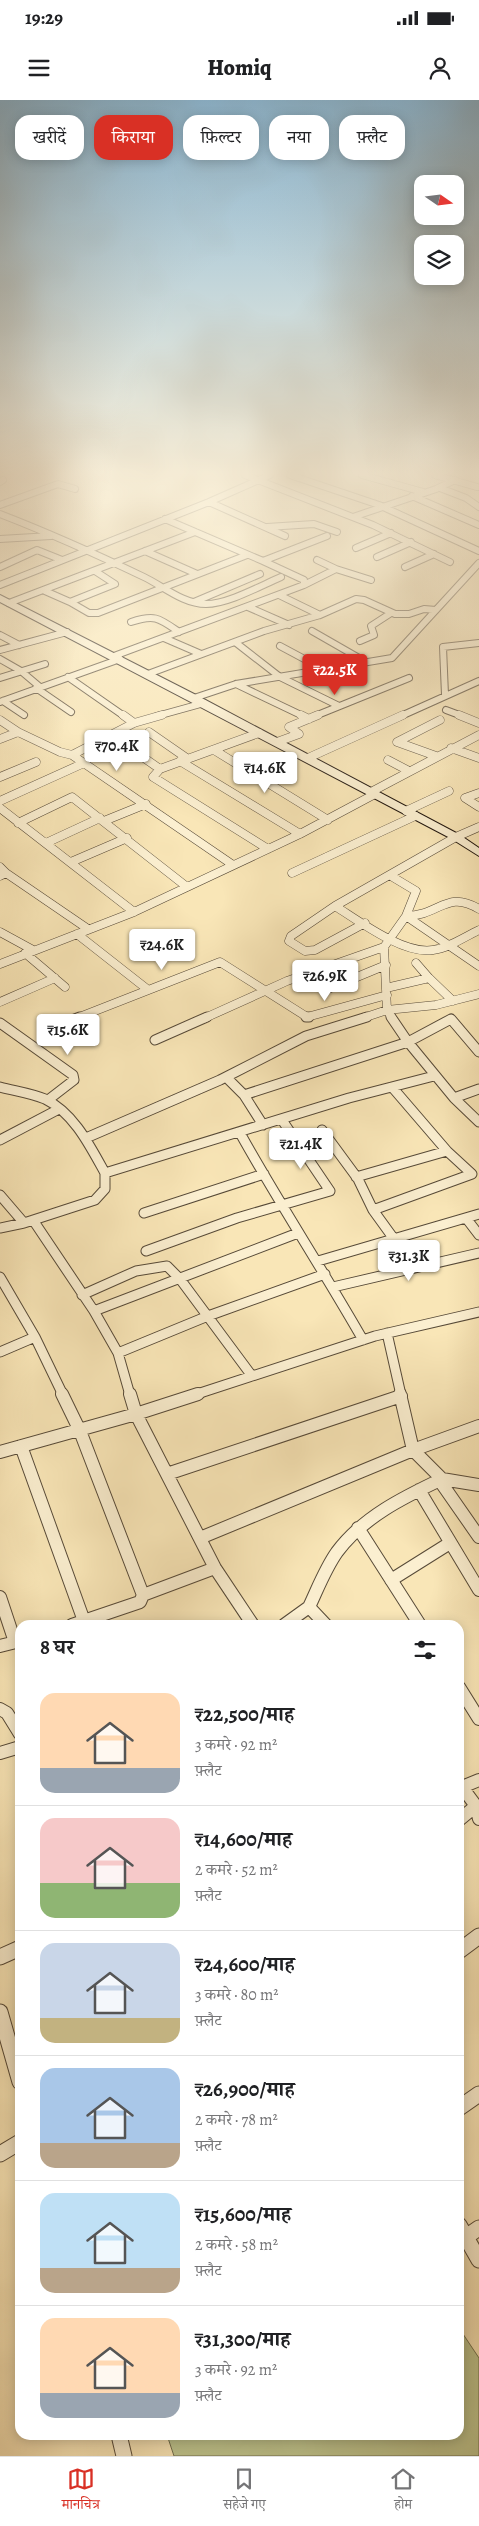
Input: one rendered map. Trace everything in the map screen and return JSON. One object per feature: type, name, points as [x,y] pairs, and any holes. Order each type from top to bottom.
[{"type":"street","points":[[4,600],[45,591],[60,585]]},
{"type":"street","points":[[70,602],[113,585]]},
{"type":"street","points":[[161,585],[179,599],[212,604],[261,585]]},
{"type":"street","points":[[45,591],[89,613],[98,613],[170,585]]},
{"type":"street","points":[[194,602],[234,585]]},
{"type":"street","points":[[1,702],[304,585]]},
{"type":"street","points":[[72,755],[134,723],[199,700],[236,684],[392,658],[459,585]]},
{"type":"street","points":[[279,594],[320,615]]},
{"type":"street","points":[[148,674],[235,642],[320,615],[356,599],[364,600],[391,613],[409,614],[424,609],[436,610]]},
{"type":"street","points":[[4,600],[117,657],[259,734],[308,758],[456,837],[479,853]]},
{"type":"street","points":[[248,607],[289,625]]},
{"type":"street","points":[[360,641],[374,635],[371,626],[391,613]]},
{"type":"street","points":[[131,622],[147,616],[156,616],[179,632]]},
{"type":"street","points":[[312,631],[366,662]]},
{"type":"street","points":[[0,650],[67,632]]},
{"type":"street","points":[[0,634],[19,645]]},
{"type":"street","points":[[164,638],[201,654]]},
{"type":"street","points":[[235,642],[280,677],[339,706]]},
{"type":"street","points":[[445,695],[443,647],[479,643]]},
{"type":"street","points":[[280,646],[323,668]]},
{"type":"street","points":[[0,659],[21,671],[38,688],[70,712]]},
{"type":"street","points":[[0,678],[45,664]]},
{"type":"street","points":[[68,676],[134,723]]},
{"type":"street","points":[[277,742],[299,734],[289,727],[409,678]]},
{"type":"street","points":[[308,758],[479,681]]},
{"type":"street","points":[[236,684],[309,719]]},
{"type":"street","points":[[1,702],[24,715]]},
{"type":"street","points":[[446,710],[479,724]]},
{"type":"street","points":[[0,720],[18,732],[60,752],[72,755],[233,865]]},
{"type":"street","points":[[436,756],[398,742],[440,720]]},
{"type":"street","points":[[0,739],[18,732]]},
{"type":"street","points":[[149,732],[184,760],[300,834]]},
{"type":"street","points":[[259,734],[160,769],[153,777],[268,849]]},
{"type":"street","points":[[0,964],[134,912],[300,834],[328,820],[436,756],[479,735]]},
{"type":"street","points":[[124,744],[160,769]]},
{"type":"street","points":[[451,748],[479,758]]},
{"type":"street","points":[[214,750],[328,820]]},
{"type":"street","points":[[388,760],[409,771]]},
{"type":"street","points":[[0,777],[36,762]]},
{"type":"street","points":[[0,801],[84,763]]},
{"type":"street","points":[[292,873],[411,813],[449,791]]},
{"type":"street","points":[[479,792],[466,798],[479,808]]},
{"type":"street","points":[[18,823],[72,797],[127,838],[187,887]]},
{"type":"street","points":[[46,843],[102,819],[146,804]]},
{"type":"street","points":[[0,808],[134,912]]},
{"type":"street","points":[[365,923],[315,950],[305,951],[289,941],[291,936],[335,906],[456,837],[479,827]]},
{"type":"street","points":[[71,862],[127,838]]},
{"type":"street","points":[[2,872],[88,929]]},
{"type":"street","points":[[390,876],[416,891],[406,916],[389,937],[384,947],[387,1010],[434,1076],[479,1122]]},
{"type":"street","points":[[406,916],[422,914],[455,899],[464,900],[479,909]]},
{"type":"street","points":[[335,906],[389,937],[424,951],[448,945],[479,930]]},
{"type":"street","points":[[406,916],[479,966]]},
{"type":"street","points":[[0,932],[29,952],[65,986]]},
{"type":"street","points":[[77,934],[147,989]]},
{"type":"street","points":[[155,1040],[287,981],[384,947]]},
{"type":"street","points":[[51,1028],[220,962],[307,1018],[429,978]]},
{"type":"street","points":[[416,963],[453,1001]]},
{"type":"street","points":[[328,989],[386,965]]},
{"type":"street","points":[[0,1002],[55,978]]},
{"type":"street","points":[[86,1138],[226,1077],[306,1036],[387,1010],[436,1005],[479,994]]},
{"type":"street","points":[[436,1005],[477,1048]]},
{"type":"street","points":[[244,1095],[408,1042],[451,1019]]},
{"type":"street","points":[[0,1023],[73,1075],[74,1080],[70,1084],[48,1100]]},
{"type":"street","points":[[105,1173],[240,1133],[263,1124],[434,1076]]},
{"type":"street","points":[[226,1077],[244,1095],[263,1124]]},
{"type":"street","points":[[0,1087],[48,1100],[59,1109],[86,1138],[105,1173],[107,1187],[104,1193],[95,1200],[0,1228]]},
{"type":"street","points":[[373,1210],[475,1177],[447,1151],[392,1087]]},
{"type":"street","points":[[454,1098],[479,1089]]},
{"type":"street","points":[[0,1096],[11,1090]]},
{"type":"street","points":[[0,1140],[59,1109]]},
{"type":"street","points":[[146,1251],[237,1218],[330,1191],[282,1120]]},
{"type":"street","points":[[322,1130],[356,1177],[370,1199],[373,1210],[394,1239]]},
{"type":"street","points":[[240,1133],[281,1206],[318,1261],[363,1340]]},
{"type":"street","points":[[356,1177],[447,1151]]},
{"type":"street","points":[[144,1213],[264,1174]]},
{"type":"street","points":[[0,1195],[28,1221],[94,1311],[118,1353],[136,1414],[215,1568],[250,1620]]},
{"type":"street","points":[[318,1261],[479,1214]]},
{"type":"street","points":[[466,1218],[479,1235]]},
{"type":"street","points":[[94,1311],[298,1233]]},
{"type":"street","points":[[333,1287],[479,1252]]},
{"type":"street","points":[[82,1295],[159,1265],[172,1269],[252,1376]]},
{"type":"street","points":[[118,1353],[208,1316],[325,1274]]},
{"type":"street","points":[[0,1277],[35,1337],[80,1430],[143,1595],[140,1602],[87,1620]]},
{"type":"street","points":[[1,1450],[136,1414],[387,1333],[479,1312]]},
{"type":"street","points":[[387,1333],[414,1450],[441,1480],[479,1537]]},
{"type":"street","points":[[0,1352],[35,1337]]},
{"type":"street","points":[[167,1474],[401,1396]]},
{"type":"street","points":[[200,1538],[414,1450],[479,1426]]},
{"type":"street","points":[[21,1446],[84,1620]]},
{"type":"street","points":[[291,1620],[309,1607],[329,1564],[358,1528],[418,1490],[441,1480],[479,1486]]},
{"type":"street","points":[[418,1490],[479,1590]]},
{"type":"street","points":[[358,1528],[417,1620]]},
{"type":"street","points":[[392,1580],[450,1542]]},
{"type":"street","points":[[143,1595],[215,1568]]},
{"type":"street","points":[[0,1597],[15,1634]]},
{"type":"street","points":[[309,1607],[321,1620]]},
{"type":"street","points":[[0,1646],[15,1642]]},
{"type":"street","points":[[464,1695],[479,1719]]},
{"type":"street","points":[[0,1710],[7,1714],[15,1726]]},
{"type":"street","points":[[0,1753],[15,1748]]},
{"type":"street","points":[[464,1784],[479,1780]]},
{"type":"street","points":[[464,1791],[477,1812],[464,1818]]},
{"type":"street","points":[[464,1947],[479,1936]]},
{"type":"street","points":[[0,1957],[15,1950]]},
{"type":"street","points":[[1,2017],[15,2065]]},
{"type":"street","points":[[464,2104],[479,2094]]},
{"type":"street","points":[[0,2154],[15,2145]]},
{"type":"street","points":[[464,2231],[479,2228]]},
{"type":"street","points":[[464,2234],[479,2260]]},
{"type":"street","points":[[120,2440],[124,2456]]},
{"type":"green space","points":[[464,2336],[479,2358],[479,2456],[174,2456],[169,2440],[464,2440]]}]
